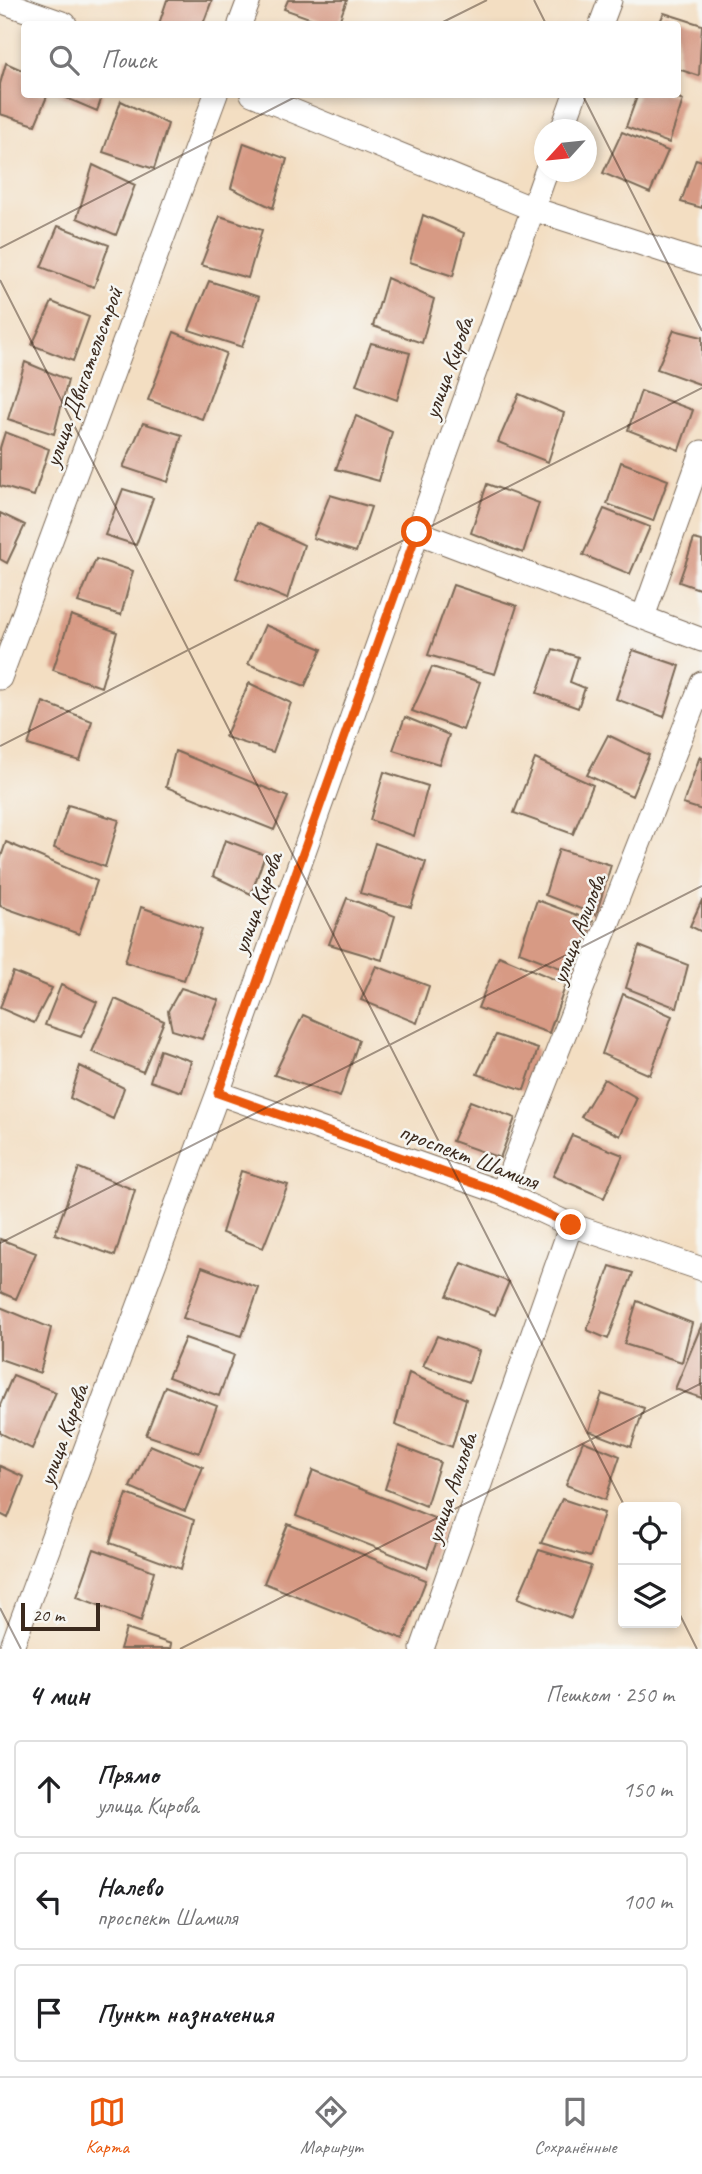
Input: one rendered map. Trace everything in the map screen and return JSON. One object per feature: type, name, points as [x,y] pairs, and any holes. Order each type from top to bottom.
[{"type":"street","points":[[241,21],[249,0]]},
{"type":"street","points":[[602,21],[610,0]]},
{"type":"street","points":[[0,1],[57,21]]},
{"type":"street","name":"улица Двигательстрой","points":[[0,678],[215,98]]},
{"type":"street","points":[[263,98],[533,209],[702,263]]},
{"type":"street","points":[[566,119],[574,98]]},
{"type":"street","name":"улица Кирова","points":[[11,1649],[218,1093],[543,182]]},
{"type":"street","points":[[643,617],[702,453]]},
{"type":"street","points":[[417,532],[702,640]]},
{"type":"street","name":"улица Алилова","points":[[502,1193],[702,683]]},
{"type":"street","name":"проспект Шамиля","points":[[218,1093],[502,1193],[571,1225],[702,1269]]},
{"type":"street","name":"улица Алилова","points":[[422,1649],[571,1225]]},
{"type":"building","points":[[167,0],[212,0],[204,21],[160,21]]},
{"type":"building","points":[[288,0],[347,0],[339,21],[318,21],[284,9]]},
{"type":"building","points":[[664,13],[702,25],[699,76],[681,70],[681,21],[660,21]]},
{"type":"building","points":[[6,63],[21,70],[21,98],[46,98],[35,125],[0,114],[0,84]]},
{"type":"building","points":[[66,98],[102,98],[97,111]]},
{"type":"building","points":[[637,98],[683,100],[669,143],[626,127]]},
{"type":"building","points":[[121,101],[168,124],[154,169],[103,152]]},
{"type":"building","points":[[622,132],[668,151],[650,193],[603,173]]},
{"type":"building","points":[[244,143],[287,159],[273,208],[231,188]]},
{"type":"building","points":[[696,159],[702,161],[702,208],[681,202]]},
{"type":"building","points":[[93,165],[135,185],[116,235],[77,218]]},
{"type":"building","points":[[423,215],[464,233],[453,276],[410,262]]},
{"type":"building","points":[[220,216],[262,230],[248,278],[201,265]]},
{"type":"building","points":[[58,226],[109,245],[94,287],[41,267]]},
{"type":"building","points":[[387,278],[434,299],[422,343],[373,326]]},
{"type":"building","points":[[209,281],[259,297],[242,347],[189,330]]},
{"type":"building","points":[[52,302],[89,317],[73,361],[32,345]]},
{"type":"building","points":[[674,330],[702,337],[702,385],[657,369]]},
{"type":"building","points":[[174,332],[226,353],[202,419],[148,400]]},
{"type":"building","points":[[371,343],[410,353],[397,400],[356,385]]},
{"type":"building","points":[[25,362],[68,380],[54,434],[8,419]]},
{"type":"building","points":[[641,391],[693,410],[679,450],[628,430]]},
{"type":"building","points":[[519,394],[564,413],[548,462],[498,442]]},
{"type":"building","points":[[356,416],[392,432],[379,481],[336,469]]},
{"type":"building","points":[[143,423],[182,435],[168,482],[123,467]]},
{"type":"building","points":[[5,432],[49,449],[34,496],[0,486],[0,448]]},
{"type":"building","points":[[621,462],[668,480],[653,521],[607,504]]},
{"type":"building","points":[[487,484],[539,503],[523,553],[471,533]]},
{"type":"building","points":[[123,489],[153,498],[136,545],[105,535]]},
{"type":"building","points":[[330,495],[371,507],[356,552],[313,538]]},
{"type":"building","points":[[604,509],[650,527],[630,574],[583,555]]},
{"type":"building","points":[[0,513],[25,525],[7,563],[0,559]]},
{"type":"building","points":[[257,523],[304,545],[287,599],[236,578]]},
{"type":"building","points":[[694,539],[702,541],[702,590],[679,582]]},
{"type":"building","points":[[96,559],[133,571],[121,615],[78,602]]},
{"type":"building","points":[[453,585],[517,606],[495,674],[428,655]]},
{"type":"building","points":[[71,615],[117,632],[101,687],[53,670]]},
{"type":"building","points":[[265,625],[322,649],[305,686],[248,664]]},
{"type":"building","points":[[553,649],[578,657],[570,682],[585,688],[578,708],[537,693]]},
{"type":"building","points":[[633,650],[680,666],[664,717],[616,699]]},
{"type":"building","points":[[432,667],[480,682],[463,730],[412,711]]},
{"type":"building","points":[[249,683],[291,703],[273,752],[225,737]]},
{"type":"building","points":[[43,702],[92,721],[80,761],[28,745]]},
{"type":"building","points":[[405,717],[449,735],[439,764],[393,750]]},
{"type":"building","points":[[608,735],[649,755],[632,796],[587,775]]},
{"type":"building","points":[[175,751],[288,797],[274,830],[166,787]]},
{"type":"building","points":[[700,756],[702,757],[702,810],[683,804]]},
{"type":"building","points":[[535,759],[593,785],[573,834],[514,813]]},
{"type":"building","points":[[384,772],[428,786],[414,836],[370,820]]},
{"type":"building","points":[[68,805],[119,820],[105,867],[54,848]]},
{"type":"building","points":[[225,840],[265,855],[251,894],[213,876]]},
{"type":"building","points":[[6,842],[97,881],[79,934],[0,906],[0,860]]},
{"type":"building","points":[[375,843],[426,862],[411,907],[360,893]]},
{"type":"building","points":[[559,849],[611,865],[596,915],[545,895]]},
{"type":"building","points":[[347,898],[395,916],[382,960],[329,944]]},
{"type":"building","points":[[537,900],[593,921],[573,973],[519,952]]},
{"type":"building","points":[[702,900],[702,932],[690,926]]},
{"type":"building","points":[[141,907],[202,929],[184,980],[125,962]]},
{"type":"building","points":[[639,946],[688,965],[677,1008],[626,988]]},
{"type":"building","points":[[499,956],[566,984],[549,1033],[478,1008]]},
{"type":"building","points":[[376,966],[429,986],[417,1023],[361,1000]]},
{"type":"building","points":[[13,972],[52,988],[34,1023],[0,1008]]},
{"type":"building","points":[[61,985],[97,1002],[81,1037],[45,1025]]},
{"type":"building","points":[[181,988],[219,1000],[202,1039],[172,1030],[168,1011]]},
{"type":"building","points":[[623,994],[672,1016],[650,1075],[602,1054]]},
{"type":"building","points":[[115,999],[164,1021],[143,1072],[92,1052]]},
{"type":"building","points":[[303,1015],[359,1040],[340,1097],[274,1075]]},
{"type":"building","points":[[496,1035],[538,1049],[524,1090],[477,1074]]},
{"type":"building","points":[[160,1050],[191,1061],[182,1092],[150,1081]]},
{"type":"building","points":[[80,1066],[124,1088],[113,1119],[70,1098]]},
{"type":"building","points":[[604,1079],[637,1098],[620,1136],[581,1117]]},
{"type":"building","points":[[470,1101],[515,1118],[500,1158],[452,1141]]},
{"type":"building","points":[[572,1135],[623,1155],[604,1198],[553,1176]]},
{"type":"building","points":[[79,1168],[135,1190],[115,1256],[55,1234]]},
{"type":"building","points":[[241,1171],[288,1185],[263,1248],[222,1233]]},
{"type":"building","points":[[0,1239],[36,1253],[16,1299],[0,1292]]},
{"type":"building","points":[[462,1263],[509,1282],[495,1315],[447,1296]]},
{"type":"building","points":[[610,1266],[633,1273],[608,1339],[587,1330]]},
{"type":"building","points":[[202,1267],[259,1288],[242,1336],[183,1318]]},
{"type":"building","points":[[637,1301],[692,1323],[682,1362],[624,1344]]},
{"type":"building","points":[[0,1307],[51,1328],[40,1373],[0,1359]]},
{"type":"building","points":[[702,1324],[702,1398],[675,1389]]},
{"type":"building","points":[[437,1336],[479,1351],[469,1382],[423,1366]]},
{"type":"building","points":[[185,1338],[234,1355],[219,1396],[168,1377]]},
{"type":"building","points":[[409,1373],[466,1399],[452,1447],[395,1425]]},
{"type":"building","points":[[13,1375],[56,1392],[32,1449],[0,1433],[0,1405]]},
{"type":"building","points":[[165,1386],[217,1406],[199,1453],[146,1435]]},
{"type":"building","points":[[602,1394],[644,1408],[631,1447],[589,1431]]},
{"type":"building","points":[[583,1441],[620,1456],[605,1500],[566,1485]]},
{"type":"building","points":[[150,1445],[203,1467],[185,1511],[130,1487]]},
{"type":"building","points":[[399,1446],[440,1462],[426,1506],[385,1489]]},
{"type":"building","points":[[0,1466],[24,1477],[8,1518],[0,1514]]},
{"type":"building","points":[[313,1470],[444,1522],[427,1568],[296,1516]]},
{"type":"building","points":[[127,1494],[194,1520],[181,1569],[110,1543]]},
{"type":"building","points":[[562,1499],[604,1513],[590,1557],[541,1543]]},
{"type":"building","points":[[288,1524],[426,1580],[403,1639],[264,1583]]},
{"type":"building","points":[[94,1549],[154,1571],[141,1621],[77,1597]]},
{"type":"building","points":[[539,1550],[591,1566],[571,1618],[518,1598]]},
{"type":"building","points":[[126,1629],[171,1644],[170,1649],[120,1649]]},
{"type":"route","points":[[417,532],[218,1093],[502,1193],[571,1225]]}]
